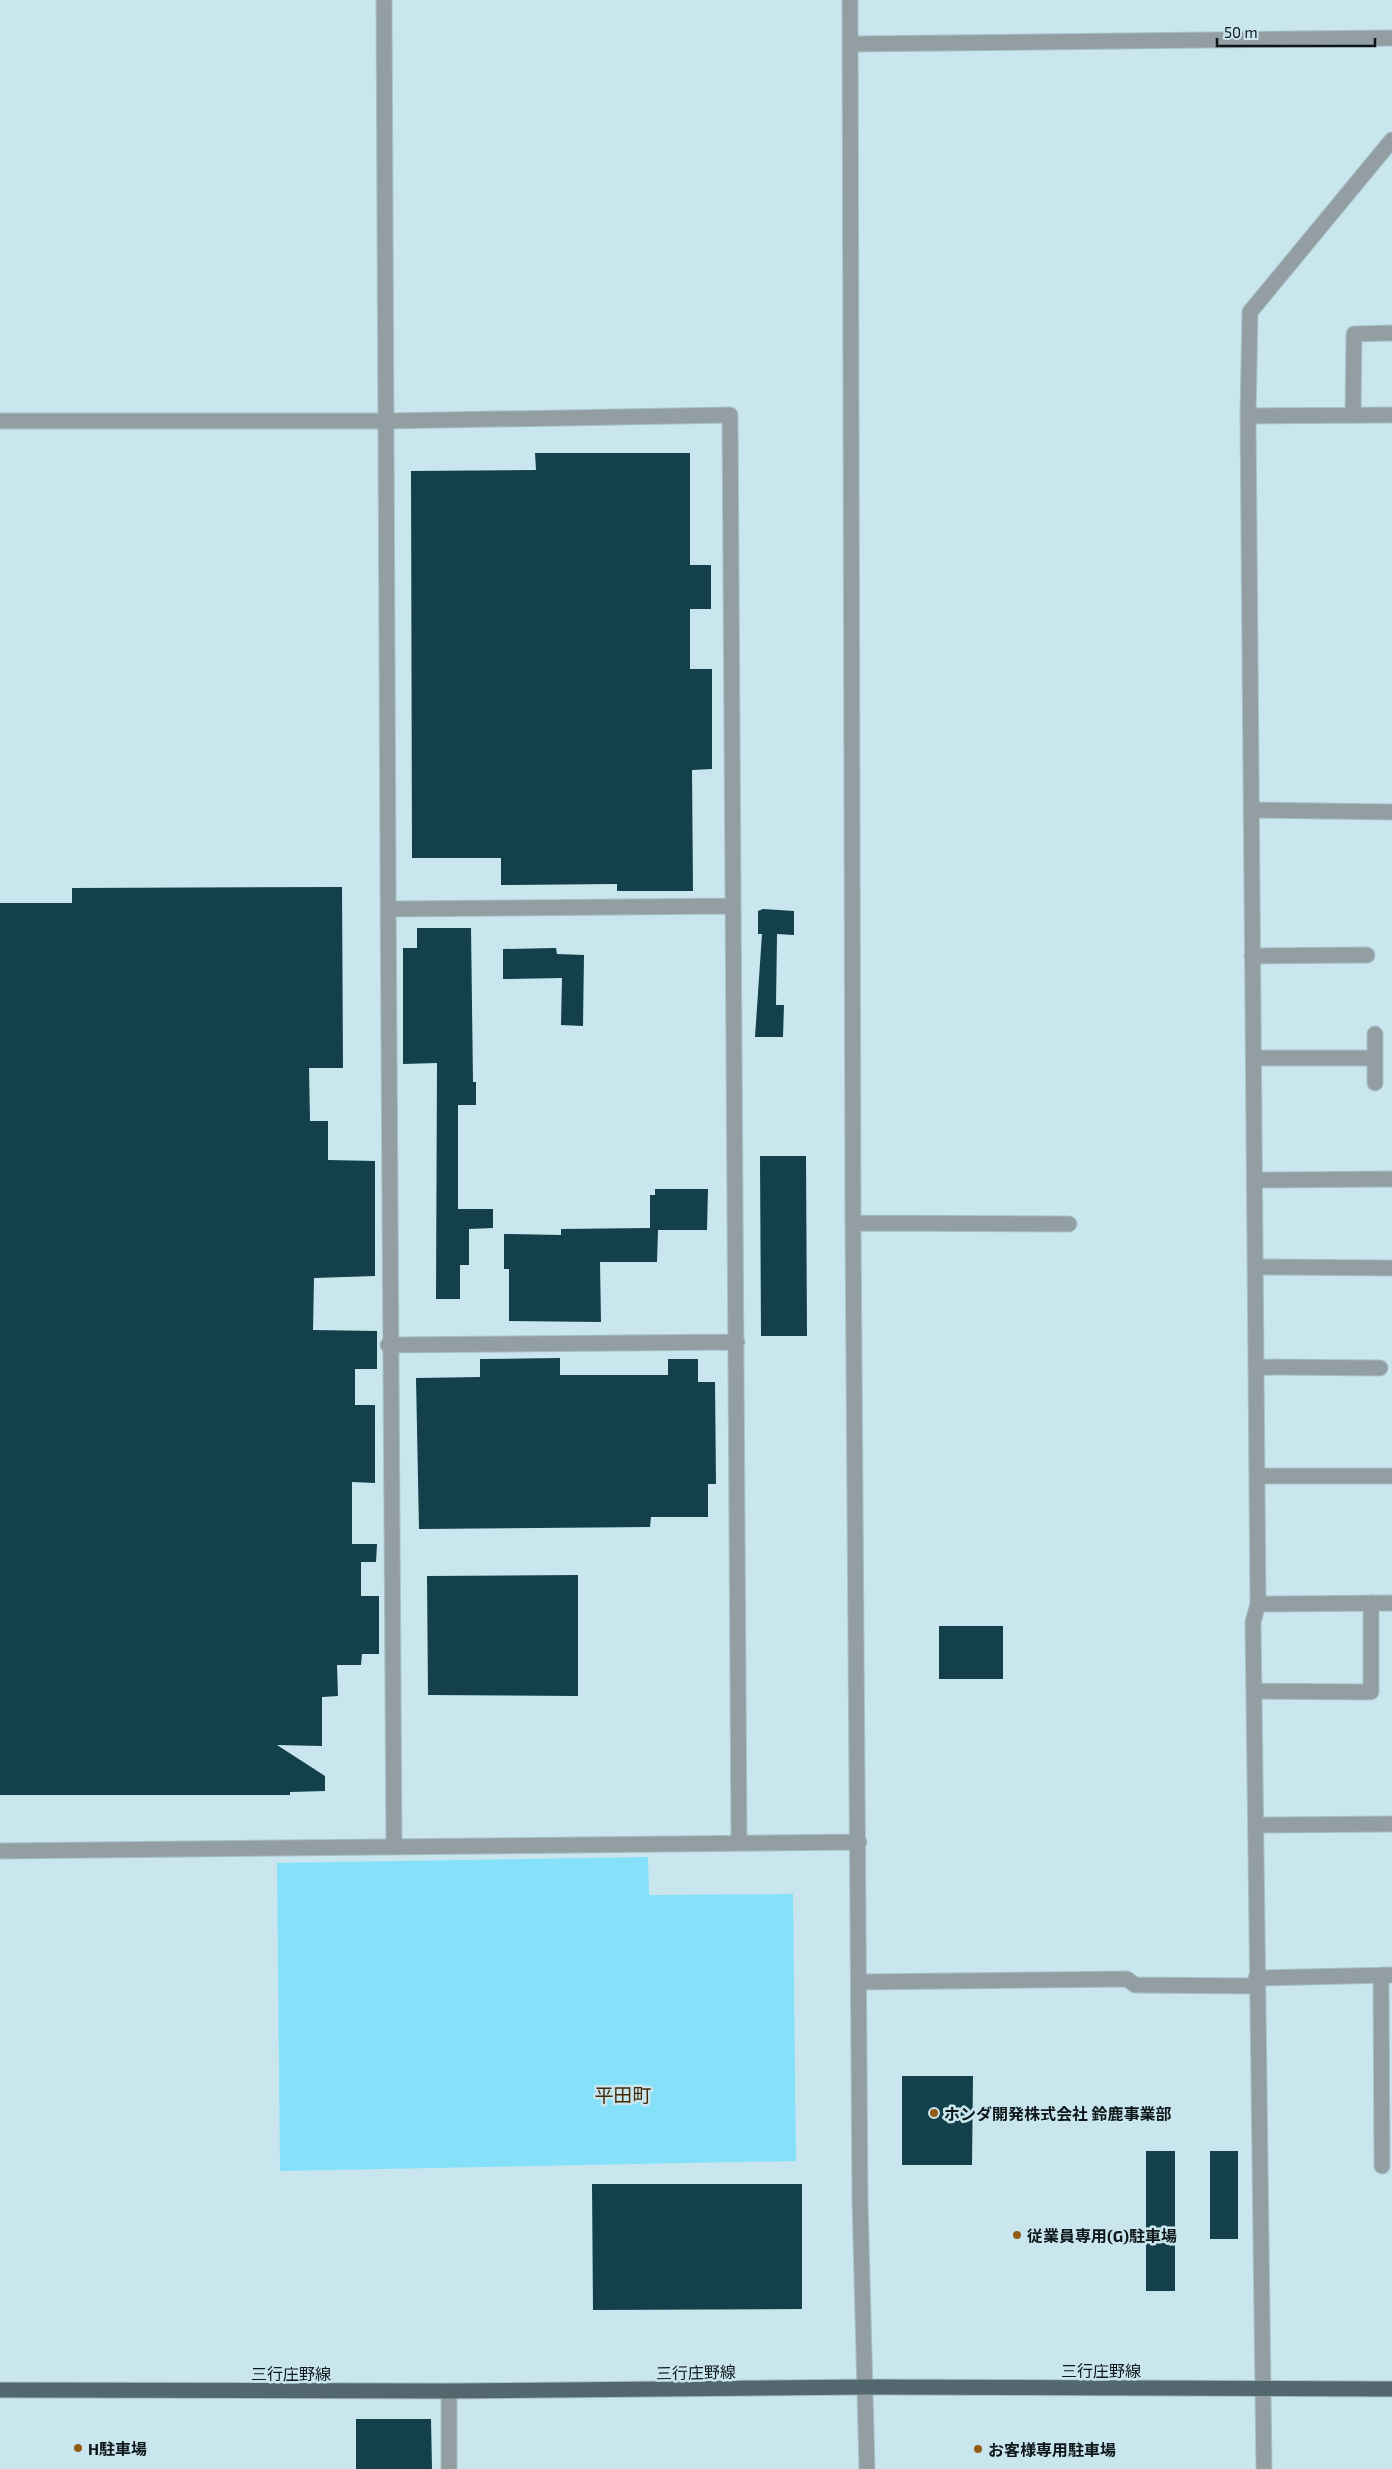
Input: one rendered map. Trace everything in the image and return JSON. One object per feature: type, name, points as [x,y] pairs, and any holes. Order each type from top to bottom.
[{"type":"main road","name":"三行庄野線","points":[[0,2390],[449,2391],[866,2387],[1392,2389]]},
{"type":"street","points":[[384,0],[387,420],[388,1345],[394,1846]]},
{"type":"street","points":[[850,0],[853,1223],[859,1842],[860,2201],[867,2469]]},
{"type":"street","points":[[850,44],[1392,38]]},
{"type":"street","points":[[1264,2469],[1256,1982],[1253,1622],[1258,1604],[1248,416],[1250,312],[1392,140]]},
{"type":"street","points":[[1353,415],[1354,334],[1392,333]]},
{"type":"street","points":[[1248,416],[1392,414]]},
{"type":"street","points":[[0,421],[387,420],[730,415],[739,1842]]},
{"type":"street","points":[[1251,810],[1392,812]]},
{"type":"street","points":[[388,909],[732,906]]},
{"type":"street","points":[[1252,956],[1366,955]]},
{"type":"street","points":[[1375,1034],[1375,1083]]},
{"type":"street","points":[[1254,1058],[1375,1058]]},
{"type":"street","points":[[1255,1180],[1392,1179]]},
{"type":"street","points":[[853,1223],[1070,1224]]},
{"type":"street","points":[[1256,1267],[1392,1268]]},
{"type":"street","points":[[388,1345],[737,1342]]},
{"type":"street","points":[[1256,1366],[1380,1368]]},
{"type":"street","points":[[1257,1476],[1392,1476]]},
{"type":"street","points":[[1254,1691],[1372,1692],[1371,1603]]},
{"type":"street","points":[[1258,1604],[1392,1603]]},
{"type":"street","points":[[1256,1825],[1392,1824]]},
{"type":"street","points":[[0,1851],[859,1842]]},
{"type":"street","points":[[859,1982],[1127,1979],[1135,1985],[1256,1982],[1386,1975],[1382,2166]]},
{"type":"street","points":[[449,2391],[449,2469]]},
{"type":"shaded area","points":[[648,1857],[649,1895],[793,1894],[796,2161],[280,2171],[277,1863]]},
{"type":"building","points":[[535,453],[690,453],[690,565],[711,565],[711,609],[690,609],[690,669],[712,669],[712,769],[692,770],[693,891],[617,891],[617,884],[501,885],[501,858],[412,858],[411,471],[536,470]]},
{"type":"building","points":[[342,887],[343,1068],[309,1068],[310,1121],[328,1121],[328,1160],[375,1161],[375,1276],[314,1278],[313,1330],[377,1331],[377,1369],[355,1369],[355,1405],[375,1405],[375,1483],[352,1482],[352,1544],[377,1544],[376,1562],[361,1562],[361,1596],[379,1596],[379,1654],[362,1654],[361,1665],[337,1665],[338,1696],[322,1697],[322,1746],[277,1745],[325,1776],[325,1791],[290,1792],[290,1795],[0,1795],[0,903],[72,903],[72,888]]},
{"type":"building","points":[[763,909],[794,911],[794,935],[777,934],[776,1005],[784,1005],[783,1037],[755,1037],[762,934],[758,934],[758,911]]},
{"type":"building","points":[[417,928],[471,928],[473,1082],[476,1082],[476,1105],[458,1105],[458,1209],[493,1209],[493,1228],[469,1229],[469,1265],[460,1265],[460,1299],[436,1299],[437,1063],[403,1064],[403,948],[417,948]]},
{"type":"building","points":[[556,948],[557,954],[584,955],[583,1026],[561,1025],[562,978],[503,979],[503,949]]},
{"type":"building","points":[[760,1156],[806,1156],[807,1336],[761,1336]]},
{"type":"building","points":[[655,1189],[708,1189],[707,1230],[658,1230],[657,1262],[600,1262],[601,1322],[509,1321],[509,1269],[504,1269],[504,1234],[561,1235],[561,1229],[650,1228],[650,1195],[655,1195]]},
{"type":"building","points":[[560,1358],[560,1375],[668,1375],[668,1359],[698,1359],[698,1382],[715,1382],[716,1484],[708,1484],[708,1517],[651,1517],[650,1527],[419,1529],[416,1378],[480,1377],[480,1359]]},
{"type":"building","points":[[578,1575],[578,1696],[428,1695],[427,1576]]},
{"type":"building","points":[[939,1626],[1003,1626],[1003,1679],[939,1679]]},
{"type":"building","points":[[902,2076],[973,2076],[972,2165],[902,2165]]},
{"type":"building","points":[[1146,2151],[1175,2151],[1175,2291],[1146,2291]]},
{"type":"building","points":[[1210,2151],[1238,2151],[1238,2239],[1210,2239]]},
{"type":"building","points":[[592,2184],[802,2184],[802,2309],[593,2310]]},
{"type":"building","points":[[356,2419],[431,2419],[432,2469],[356,2469]]},
{"type":"place","name":"ホンダ開発株式会社 鈴鹿事業部","points":[[934,2113]]},
{"type":"place","name":"従業員専用(G)駐車場","points":[[1017,2235]]},
{"type":"place","name":"H駐車場","points":[[78,2448]]},
{"type":"place","name":"お客様専用駐車場","points":[[978,2449]]},
{"type":"district","name":"平田町","points":[[623,2094]]}]
